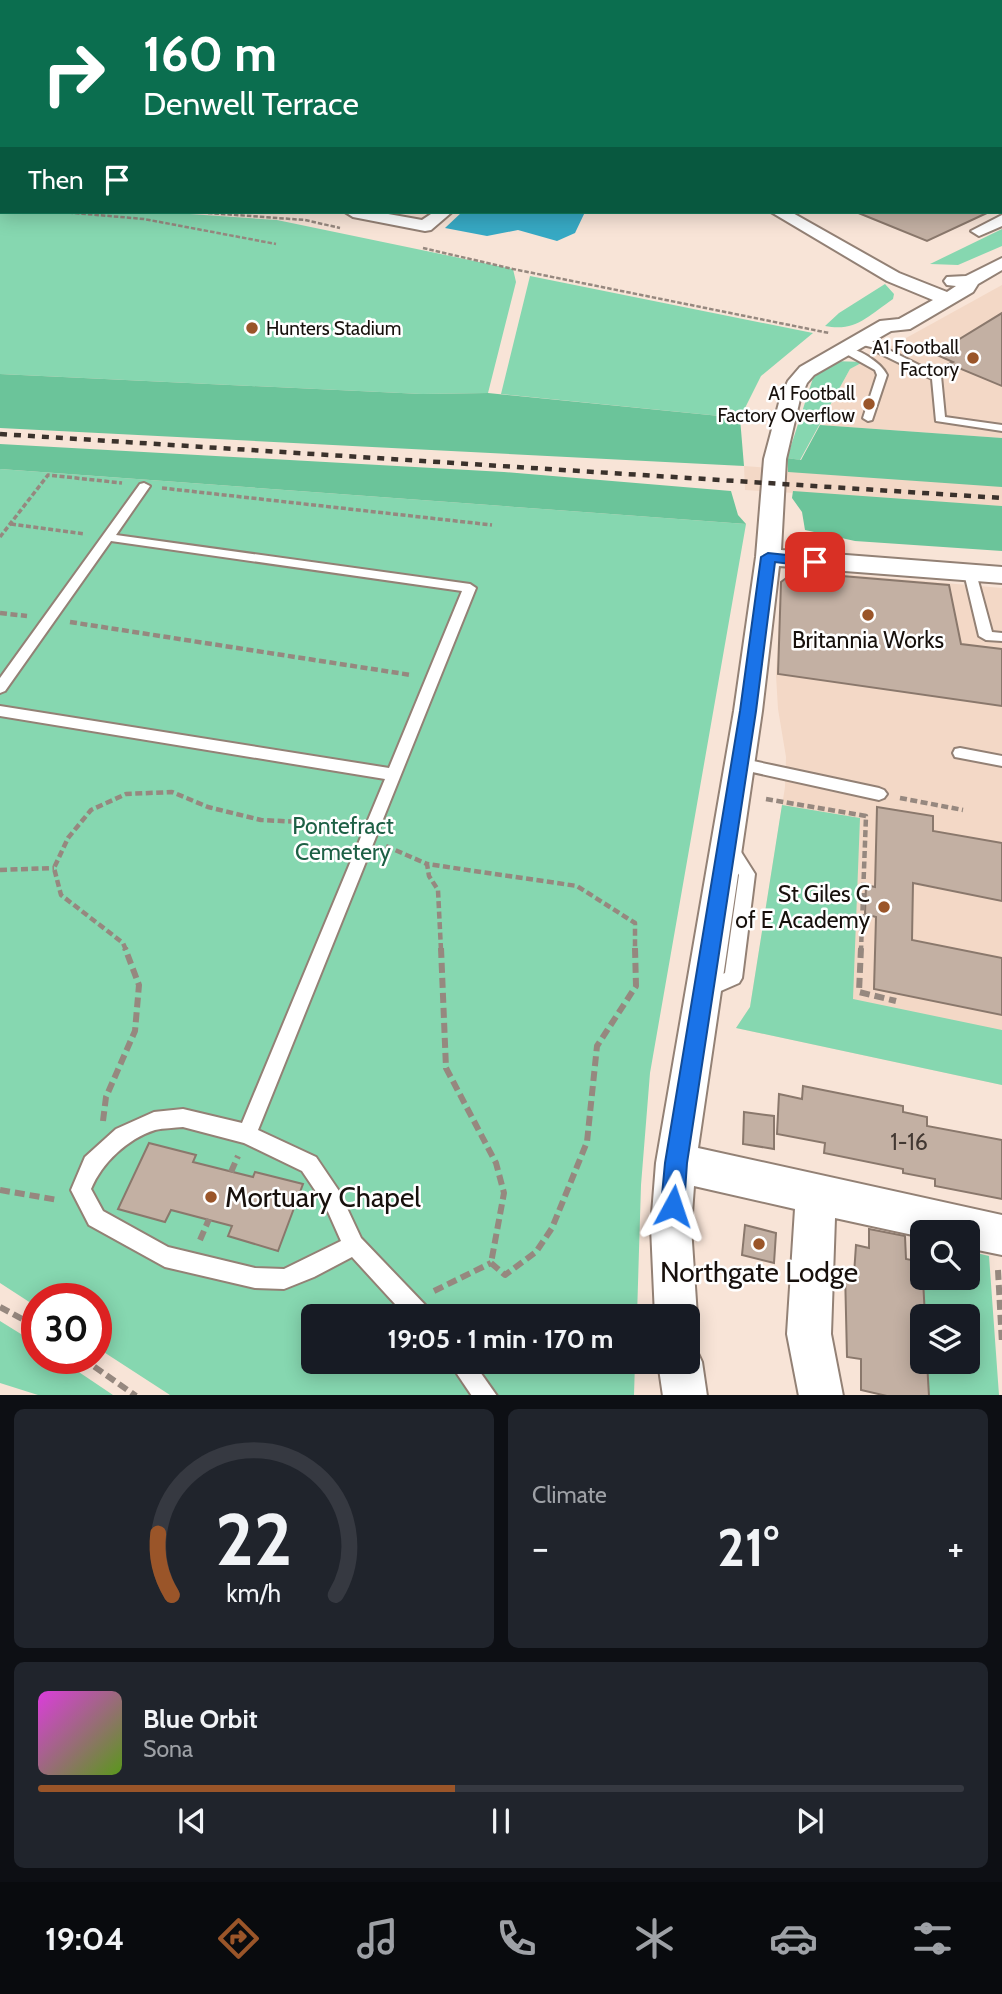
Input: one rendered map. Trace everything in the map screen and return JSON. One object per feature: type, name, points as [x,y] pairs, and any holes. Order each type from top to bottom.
[{"type":"street","points":[[363,214],[431,227],[442,214]]},
{"type":"street","points":[[783,214],[893,277],[950,290]]},
{"type":"street","points":[[979,231],[1002,219]]},
{"type":"street","points":[[675,1304],[671,1227],[676,1163],[739,764],[768,557],[775,459],[790,399],[797,381],[846,341],[887,325],[903,325],[950,290],[999,268]]},
{"type":"street","points":[[768,557],[1002,575]]},
{"type":"street","points":[[676,1163],[999,1234]]},
{"type":"street","points":[[816,1195],[809,1334],[821,1395]]},
{"type":"street","points":[[682,1374],[685,1395]]},
{"type":"lane","points":[[846,341],[879,368],[882,375],[868,418]]},
{"type":"lane","points":[[846,341],[879,346],[880,350],[937,378],[940,419],[1002,428]]},
{"type":"lane","points":[[0,688],[144,485]]},
{"type":"lane","points":[[107,537],[470,588],[247,1134]]},
{"type":"lane","points":[[970,573],[986,636],[1002,637]]},
{"type":"lane","points":[[0,711],[395,775]]},
{"type":"lane","points":[[960,753],[1002,761]]},
{"type":"lane","points":[[739,764],[879,794]]},
{"type":"lane","points":[[354,1245],[285,1279],[255,1278],[165,1257],[96,1218],[81,1190],[92,1164],[123,1136],[154,1121],[183,1118],[247,1134],[309,1164],[332,1198],[354,1245],[408,1304]]},
{"type":"lane","points":[[469,1374],[486,1395]]},
{"type":"path","points":[[85,214],[144,219],[276,244]]},
{"type":"path","points":[[513,269],[846,341]]},
{"type":"path","points":[[0,537],[48,475],[492,525]]},
{"type":"path","points":[[10,524],[107,537]]},
{"type":"path","points":[[49,619],[434,678]]},
{"type":"path","points":[[123,1136],[102,1119],[106,1097],[135,1031],[139,985],[123,943],[61,895],[54,868],[68,838],[92,810],[126,794],[172,792],[208,807],[261,820],[344,824],[427,864],[577,886],[635,923],[636,986],[597,1046],[587,1142],[552,1228],[536,1252],[505,1275],[491,1263]]},
{"type":"path","points":[[879,794],[962,810]]},
{"type":"path","points":[[765,799],[866,816],[859,992],[896,1001]]},
{"type":"path","points":[[424,1304],[491,1263],[504,1194],[496,1163],[446,1068],[438,890],[429,876],[427,864]]},
{"type":"path","points":[[0,870],[54,868]]},
{"type":"path","points":[[0,1190],[88,1204]]},
{"type":"path","points":[[999,1234],[1002,1344]]},
{"type":"path","points":[[0,1307],[21,1318]]},
{"type":"path","points":[[105,1374],[136,1395]]},
{"type":"shaded area","points":[[1002,285],[1002,438],[820,425],[850,369]]},
{"type":"shaded area","points":[[744,466],[1002,485],[1002,506],[745,490]]},
{"type":"shaded area","name":"St Giles C of E Academy","points":[[796,570],[1002,588],[1002,1085],[736,1028],[750,1007],[785,787],[786,757],[778,709],[776,675],[781,582]]},
{"type":"green space","name":"Hunters Stadium","points":[[0,214],[189,214],[277,220],[513,269],[516,282],[488,393],[422,394],[0,374]]},
{"type":"green space","points":[[1002,229],[1002,246],[958,265],[930,264]]},
{"type":"green space","points":[[530,276],[813,333],[761,376],[740,418],[501,394]]},
{"type":"green space","points":[[885,284],[894,294],[893,299],[869,317],[845,327],[825,326],[839,313]]},
{"type":"green space","points":[[833,361],[863,362],[850,369],[800,460],[787,458],[814,375]]},
{"type":"green space","points":[[0,374],[422,394],[488,393],[740,418],[744,466],[0,428]]},
{"type":"green space","points":[[820,425],[1002,438],[1002,487],[788,472],[787,458],[801,460]]},
{"type":"green space","points":[[0,444],[504,472],[731,491],[738,515],[746,524],[0,469]]},
{"type":"green space","name":"Pontefract Cemetery","points":[[0,469],[746,524],[650,1073],[641,1185],[637,1304],[301,1304],[301,1374],[635,1374],[634,1395],[170,1395],[112,1357],[112,1283],[21,1283],[21,1297],[0,1283]]},
{"type":"green space","points":[[793,491],[1002,506],[1002,551],[855,541],[805,530],[802,512],[792,498]]},
{"type":"green space","points":[[782,805],[860,818],[853,999],[1002,1030],[1002,1085],[736,1028],[750,1007]]},
{"type":"green space","points":[[980,1254],[989,1256],[999,1395],[929,1395],[928,1374],[980,1374],[980,1304],[924,1304],[924,1290],[980,1290]]},
{"type":"green space","points":[[0,1321],[21,1334],[21,1374],[82,1374],[113,1395],[38,1395],[0,1383]]},
{"type":"water","points":[[460,214],[584,214],[575,233],[557,241],[518,230],[487,236],[445,228]]},
{"type":"building","points":[[861,214],[985,214],[927,241]]},
{"type":"building","name":"A1 Football Factory","points":[[1002,313],[1002,386],[949,364],[953,362],[935,354]]},
{"type":"building","name":"Britannia Works","points":[[794,572],[949,585],[961,644],[1002,649],[1002,706],[778,674],[781,582]]},
{"type":"building","points":[[877,807],[933,816],[933,831],[1002,843],[1002,901],[913,883],[912,940],[1002,958],[1002,1015],[874,989],[876,917],[865,914],[866,885],[875,887]]},
{"type":"building","points":[[803,1086],[903,1106],[903,1112],[927,1117],[927,1126],[1002,1140],[1002,1199],[935,1186],[935,1179],[903,1173],[903,1169],[824,1153],[825,1143],[777,1134],[779,1094],[802,1099]]},
{"type":"building","points":[[744,1112],[774,1116],[774,1149],[743,1144]]},
{"type":"building","name":"Mortuary Chapel","points":[[149,1143],[196,1155],[193,1162],[253,1177],[255,1172],[303,1184],[278,1251],[228,1236],[232,1226],[171,1210],[165,1222],[118,1209]]},
{"type":"building","name":"Northgate Lodge","points":[[745,1225],[776,1233],[774,1263],[742,1255]]},
{"type":"building","points":[[869,1229],[905,1236],[906,1259],[910,1260],[910,1290],[924,1290],[924,1304],[910,1304],[910,1374],[928,1374],[929,1395],[883,1395],[861,1390],[861,1359],[847,1357],[845,1271],[854,1274],[856,1245],[869,1248]]},
{"type":"railway","points":[[0,434],[1002,498]]},
{"type":"place","name":"Hunters Stadium","points":[[252,328]]},
{"type":"place","name":"A1 Football Factory","points":[[973,358]]},
{"type":"place","name":"A1 Football Factory Overflow","points":[[869,404]]},
{"type":"place","name":"Britannia Works","points":[[868,615]]},
{"type":"place","name":"St Giles C of E Academy","points":[[884,907]]},
{"type":"place","name":"Mortuary Chapel","points":[[211,1197]]},
{"type":"place","name":"Northgate Lodge","points":[[759,1244]]},
{"type":"route","points":[[673,1206],[676,1163],[748,711],[768,557],[815,562]]}]
